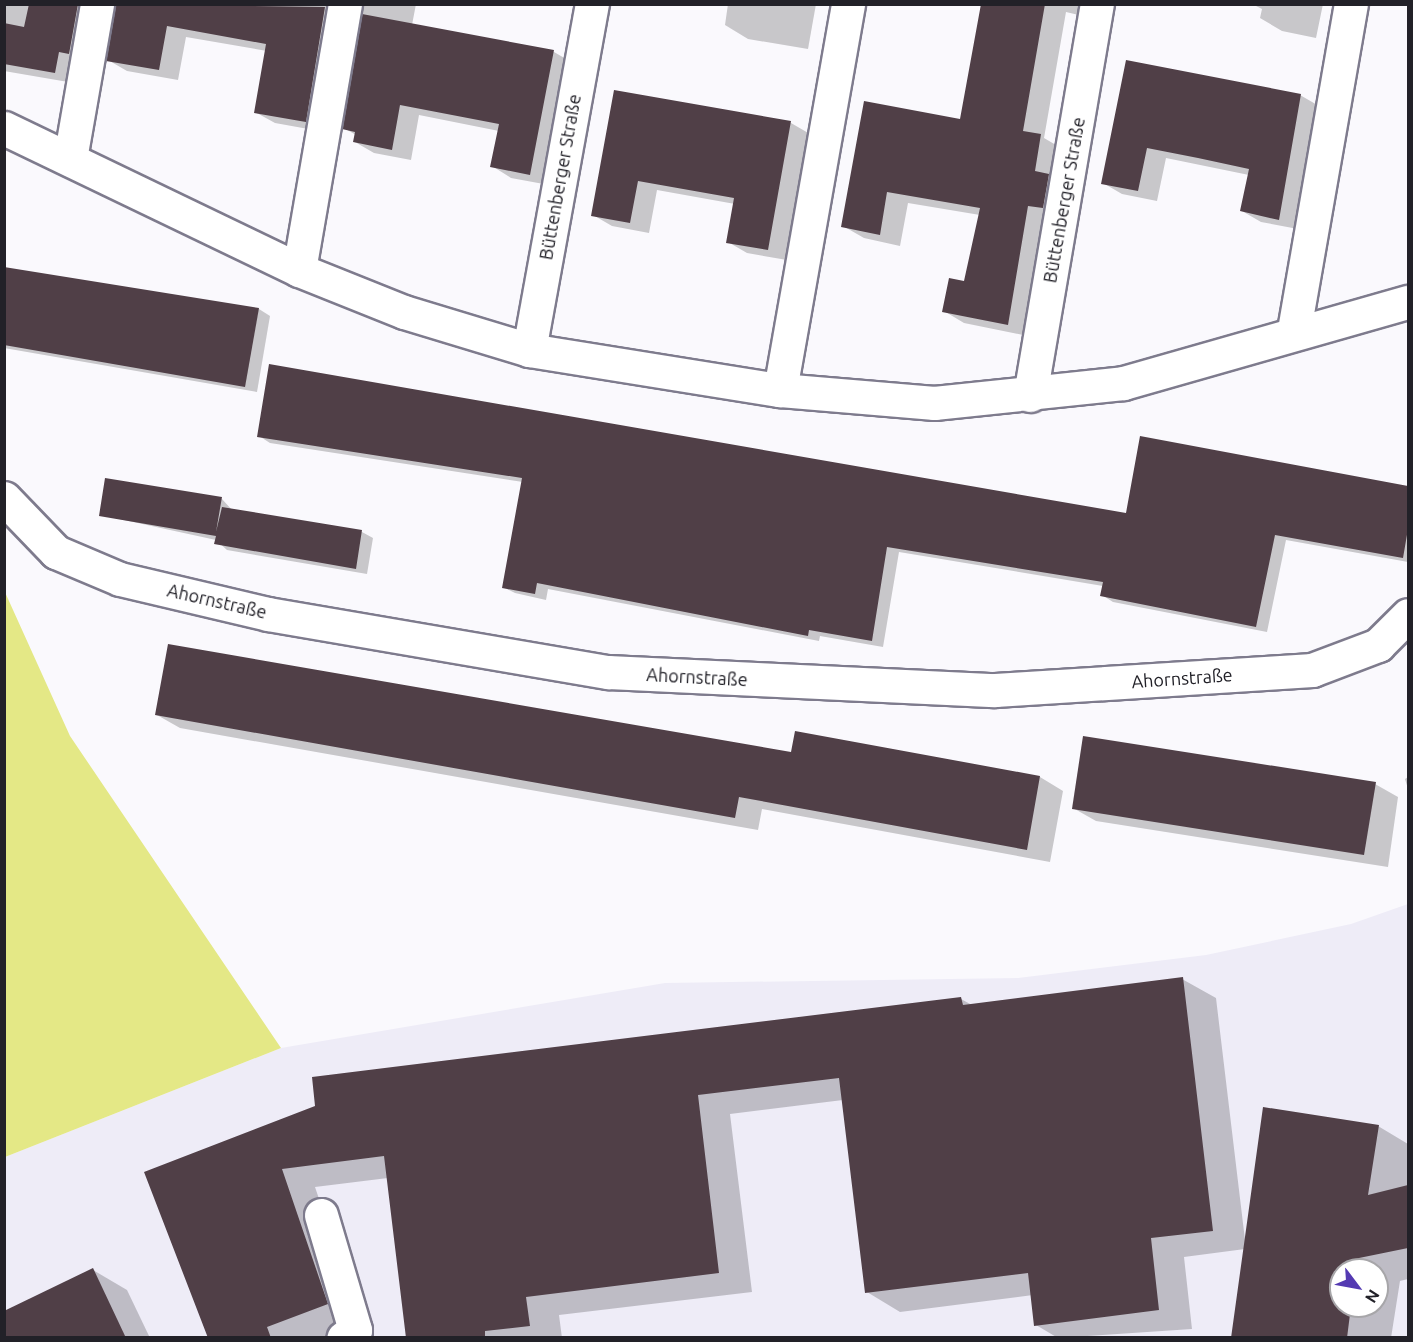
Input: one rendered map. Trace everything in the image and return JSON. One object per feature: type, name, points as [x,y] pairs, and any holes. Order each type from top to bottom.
[{"type":"street","points":[[70,159],[97,4]]},
{"type":"street","points":[[299,270],[345,4]]},
{"type":"street","name":"Büttenberger Straße","points":[[529,350],[591,4]]},
{"type":"street","points":[[780,390],[848,4]]},
{"type":"street","name":"Büttenberger Straße","points":[[1030,395],[1097,4]]},
{"type":"street","points":[[1294,330],[1351,4]]},
{"type":"street","points":[[4,128],[299,270],[404,312],[529,350],[780,390],[934,403],[1030,395],[1123,382],[1198,364],[1294,330],[1408,302]]},
{"type":"street","name":"Ahornstraße","points":[[4,498],[19,520],[56,552],[120,579],[268,614],[608,672],[995,690],[1312,670],[1378,645],[1408,615]]},
{"type":"street","points":[[321,1215],[355,1330],[343,1338]]},
{"type":"shaded area","points":[[1408,904],[1408,1337],[5,1338],[5,1157],[281,1048],[665,983],[1018,978],[1206,955],[1351,924]]},
{"type":"green space","points":[[4,590],[70,736],[281,1048],[5,1157]]},
{"type":"building","points":[[29,4],[78,4],[69,54],[59,52],[55,73],[4,64],[4,23],[24,27]]},
{"type":"building","points":[[115,4],[325,7],[306,122],[254,113],[266,44],[167,26],[159,70],[106,61]]},
{"type":"building","points":[[981,4],[1045,4],[1023,131],[1041,134],[1035,171],[1049,174],[1043,208],[1028,206],[1008,325],[942,312],[949,278],[964,281],[980,208],[887,192],[880,235],[841,227],[864,101],[960,119]]},
{"type":"building","points":[[362,14],[554,50],[530,175],[490,167],[499,124],[400,105],[392,150],[353,142],[355,132],[342,129]]},
{"type":"building","points":[[1126,60],[1301,94],[1279,220],[1240,211],[1249,169],[1198,158],[1147,148],[1138,191],[1101,184]]},
{"type":"building","points":[[614,90],[791,121],[768,250],[726,243],[734,198],[638,181],[630,223],[591,216]]},
{"type":"building","points":[[4,267],[259,308],[245,387],[4,345]]},
{"type":"building","points":[[269,364],[1126,513],[1140,436],[1408,486],[1408,529],[1403,558],[1275,535],[1256,627],[1100,596],[1103,582],[887,547],[872,641],[809,630],[808,636],[537,583],[535,594],[502,588],[522,478],[257,437]]},
{"type":"building","points":[[105,478],[222,497],[216,532],[222,507],[362,530],[356,569],[214,544],[216,536],[99,516]]},
{"type":"building","points":[[168,644],[791,752],[795,731],[1040,776],[1027,850],[739,797],[735,818],[155,715]]},
{"type":"building","points":[[1083,736],[1376,782],[1364,855],[1072,809]]},
{"type":"building","points":[[1183,977],[1213,1231],[1151,1238],[1159,1310],[1034,1326],[1028,1273],[865,1293],[839,1078],[698,1095],[719,1273],[526,1297],[530,1326],[485,1331],[485,1338],[406,1338],[384,1156],[282,1169],[328,1304],[267,1327],[271,1338],[208,1338],[144,1172],[315,1106],[312,1077],[961,997],[963,1005]]},
{"type":"building","points":[[1263,1107],[1379,1125],[1368,1195],[1408,1185],[1408,1248],[1359,1258],[1329,1258],[1329,1318],[1350,1318],[1347,1338],[1231,1338]]},
{"type":"building","points":[[93,1268],[126,1338],[4,1338],[4,1311]]}]
